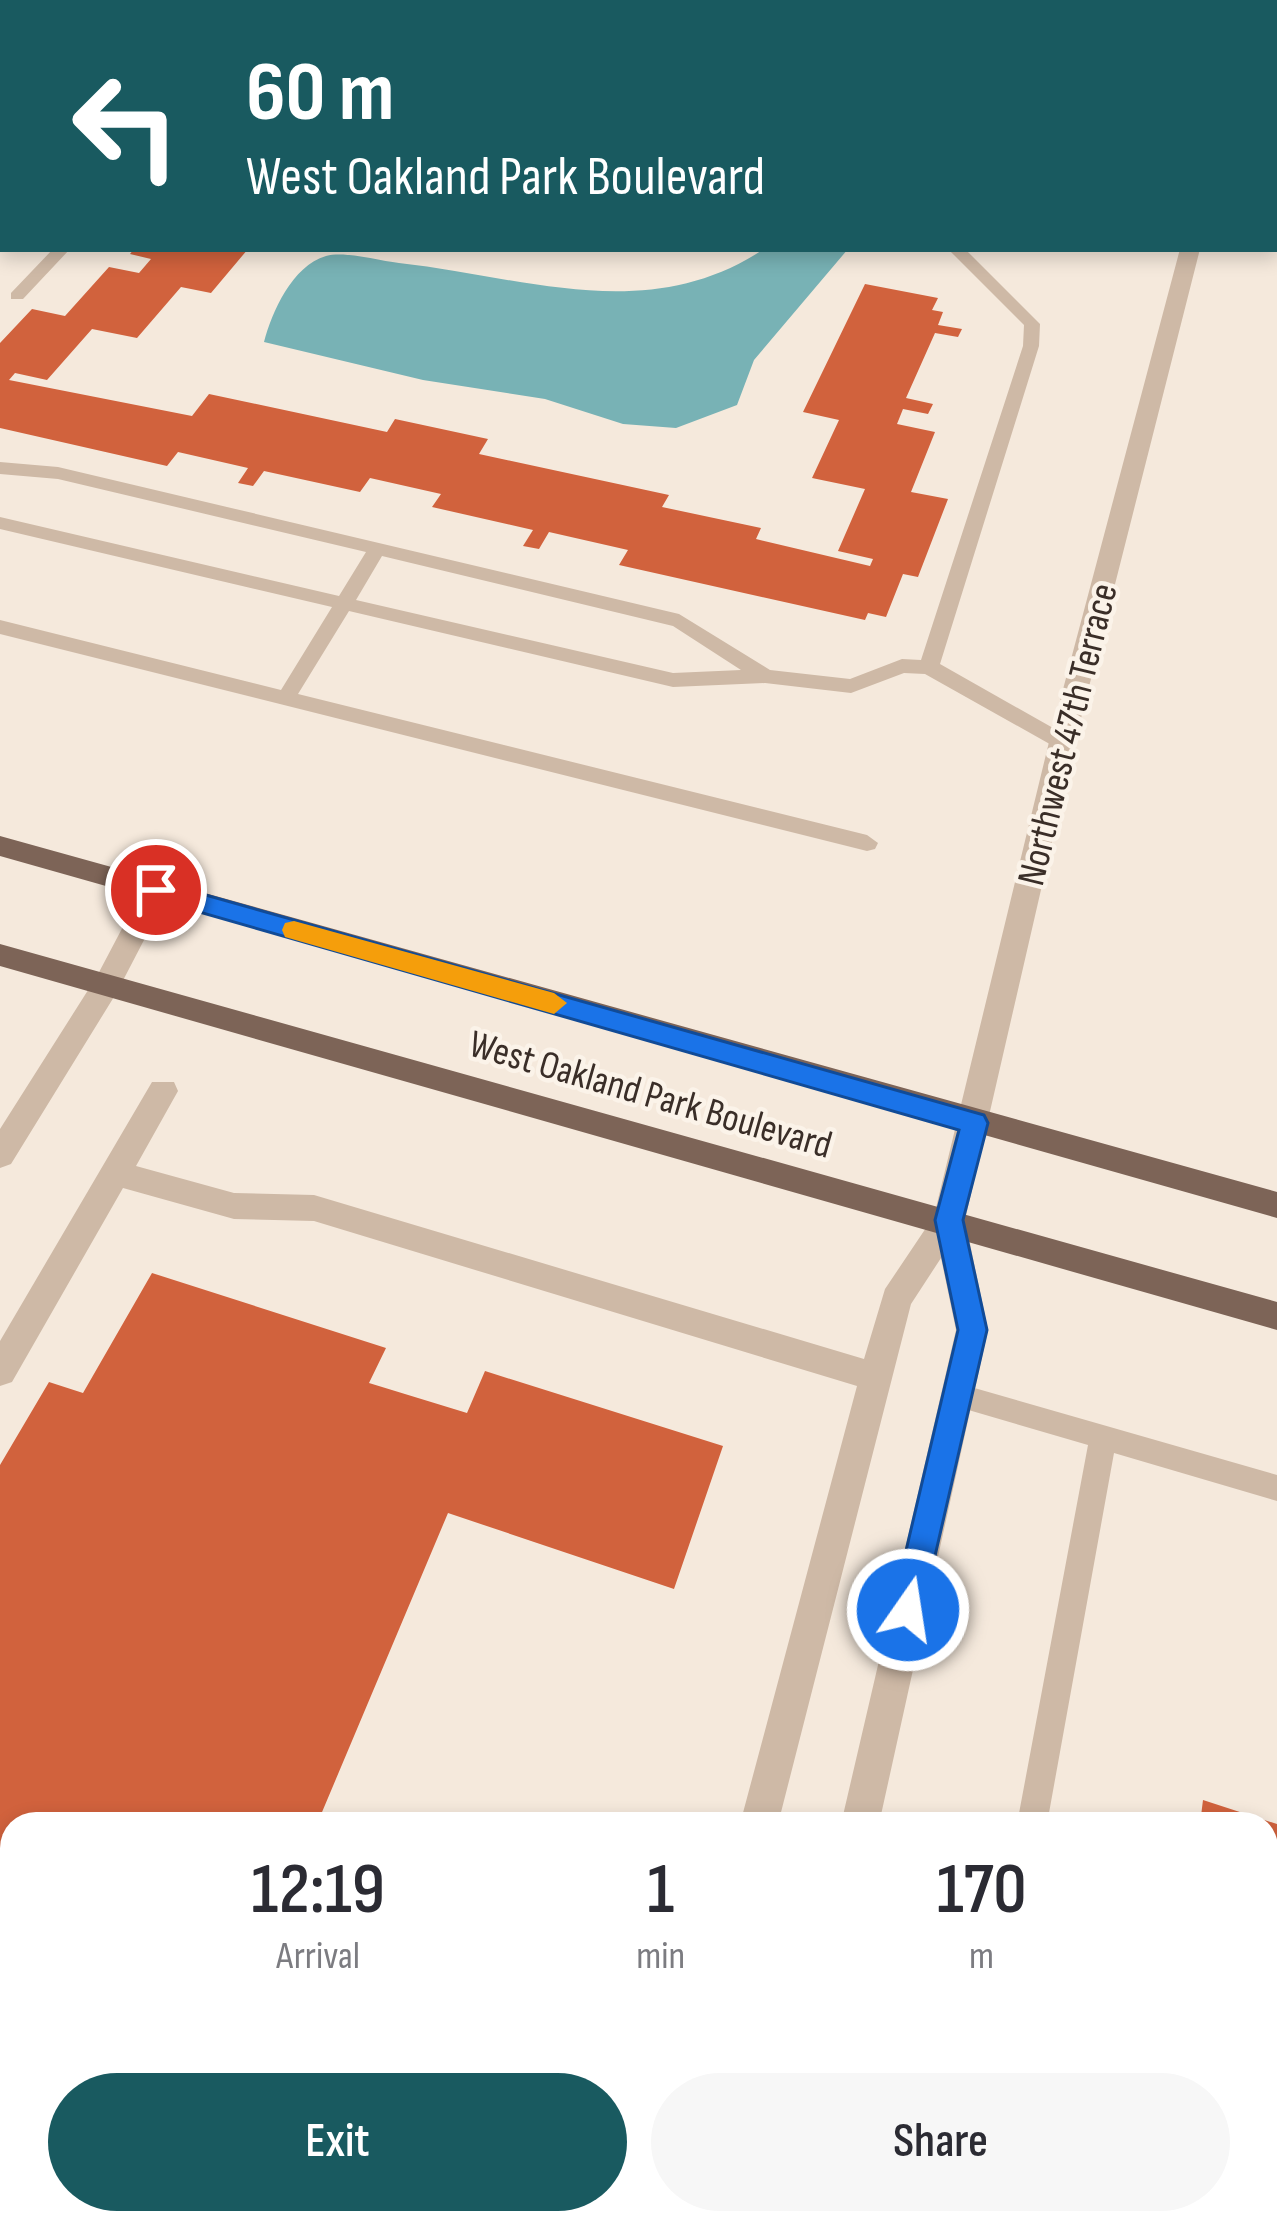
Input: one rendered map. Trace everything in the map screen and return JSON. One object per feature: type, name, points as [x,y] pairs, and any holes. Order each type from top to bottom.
[{"type":"main road","name":"West Oakland Park Boulevard","points":[[0,846],[1277,1205]]},
{"type":"main road","name":"West Oakland Park Boulevard","points":[[0,956],[1277,1316]]},
{"type":"street","name":"Northwest 47th Terrace","points":[[762,1812],[896,1299],[949,1220],[1062,742],[1189,252]]},
{"type":"street","points":[[4,1141],[107,984],[156,890]]},
{"type":"street","points":[[0,1371],[163,1091]]},
{"type":"street","points":[[112,1172],[234,1206],[314,1208],[879,1378]]},
{"type":"street","name":"Northwest 47th Terrace","points":[[863,1812],[972,1330],[949,1220]]},
{"type":"lane","points":[[16,296],[59,252]]},
{"type":"lane","points":[[929,667],[1031,346],[1032,324],[959,252]]},
{"type":"lane","points":[[0,468],[58,473],[679,621],[765,676]]},
{"type":"lane","points":[[0,523],[673,680],[765,676],[851,686],[902,666],[929,667],[1062,742]]},
{"type":"lane","points":[[286,698],[376,549]]},
{"type":"lane","points":[[0,628],[867,843]]},
{"type":"lane","points":[[957,1395],[1277,1488]]},
{"type":"lane","points":[[1034,1812],[1103,1437]]},
{"type":"water","points":[[758,252],[845,252],[754,360],[737,405],[676,428],[623,424],[545,399],[423,380],[264,342],[278,304],[294,280],[326,256],[353,255],[585,290],[676,286],[720,272]]},
{"type":"building","points":[[245,252],[211,293],[181,287],[137,338],[92,329],[47,380],[15,373],[9,380],[192,416],[209,394],[387,432],[395,419],[488,439],[479,454],[669,495],[662,507],[761,528],[756,539],[870,566],[873,559],[838,551],[865,489],[812,478],[839,420],[803,412],[865,284],[938,298],[932,310],[943,312],[938,325],[962,329],[958,337],[935,333],[906,398],[933,404],[928,414],[903,409],[897,424],[935,432],[911,492],[948,499],[918,577],[903,574],[886,617],[868,613],[865,620],[619,565],[628,550],[549,532],[539,549],[523,546],[533,530],[432,507],[441,494],[370,478],[360,492],[264,471],[253,486],[238,483],[248,468],[178,452],[167,466],[0,428],[0,343],[32,309],[65,316],[109,267],[139,273],[151,259],[130,254]]},
{"type":"building","points":[[152,1273],[386,1348],[369,1383],[467,1413],[485,1371],[723,1446],[674,1589],[448,1513],[322,1812],[0,1812],[0,1465],[49,1382],[83,1393]]},
{"type":"building","points":[[1203,1800],[1240,1812],[1202,1812]]},
{"type":"slow traffic","points":[[294,930],[554,1003]]},
{"type":"route","points":[[156,890],[974,1123],[949,1220],[972,1330],[908,1610]]}]
